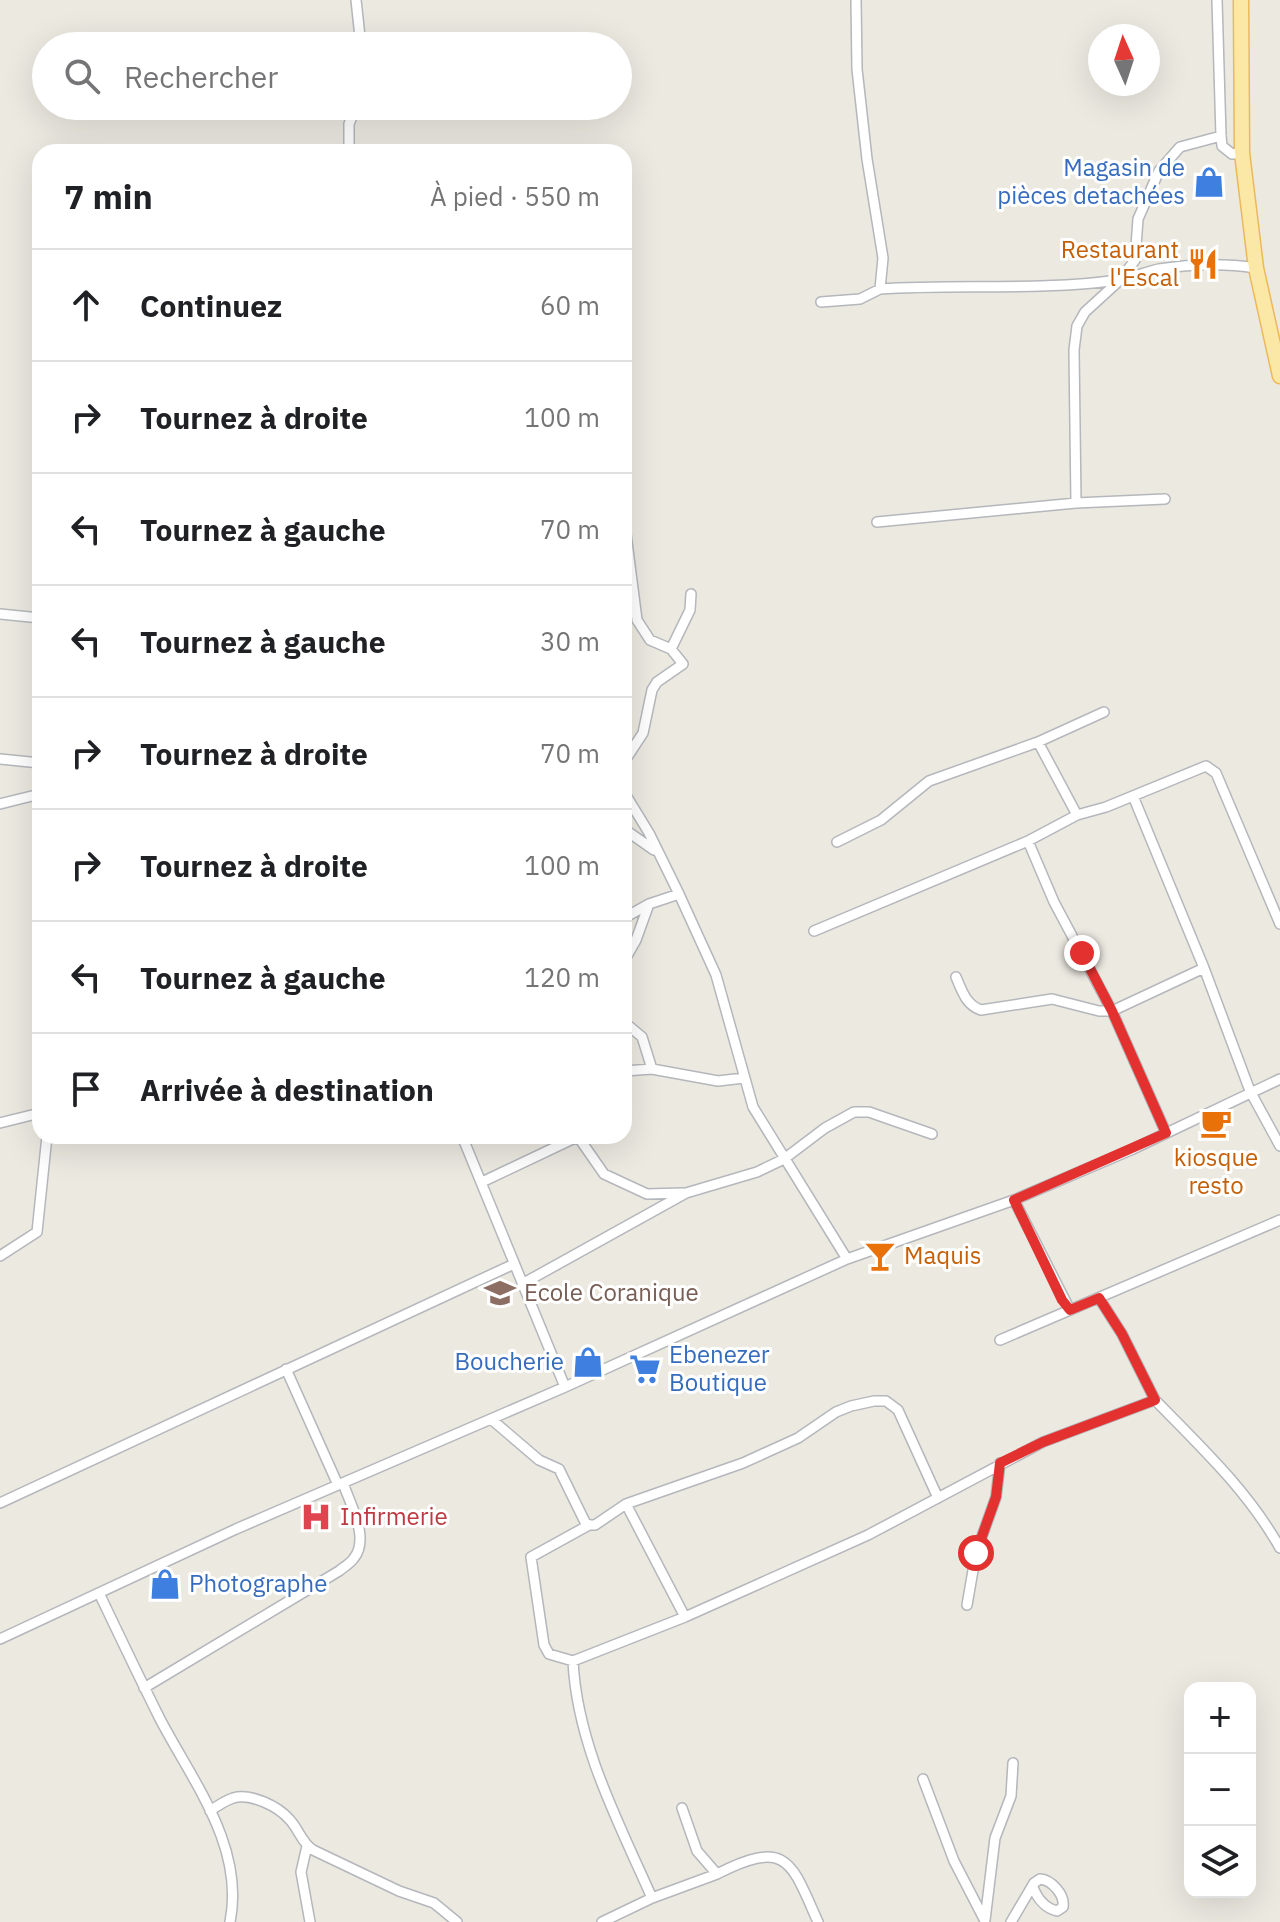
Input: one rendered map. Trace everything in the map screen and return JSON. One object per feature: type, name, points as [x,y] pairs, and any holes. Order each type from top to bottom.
[{"type":"main road","points":[[1241,0],[1242,153],[1256,268],[1280,376]]},
{"type":"street","points":[[356,0],[359,32]]},
{"type":"street","points":[[856,0],[857,69],[883,258],[880,289]]},
{"type":"street","points":[[1217,0],[1222,146],[1232,154],[1242,153]]},
{"type":"street","points":[[349,144],[351,120]]},
{"type":"street","points":[[1076,503],[1074,350],[1077,326],[1085,312],[1120,280],[1135,260],[1138,219],[1159,171],[1180,147],[1221,136]]},
{"type":"street","points":[[821,302],[860,299],[880,289],[937,286],[986,288],[1120,280],[1158,270],[1222,263],[1256,268]]},
{"type":"street","points":[[877,522],[1076,503],[1165,499]]},
{"type":"street","points":[[632,581],[637,620],[650,640],[671,649],[683,664],[657,682],[652,690],[643,733],[632,750]]},
{"type":"street","points":[[671,649],[690,610],[691,594]]},
{"type":"street","points":[[0,614],[32,617]]},
{"type":"street","points":[[837,842],[891,813],[929,781],[1038,742],[1104,712]]},
{"type":"street","points":[[1038,742],[1077,815]]},
{"type":"street","points":[[0,759],[32,762]]},
{"type":"street","points":[[814,931],[1028,841],[1077,815],[1206,766],[1216,773],[1280,924]]},
{"type":"street","points":[[0,804],[32,796]]},
{"type":"street","points":[[1133,796],[1204,968],[1250,1091],[1280,1146]]},
{"type":"street","points":[[632,805],[649,833],[716,975],[753,1107],[847,1259]]},
{"type":"street","points":[[632,834],[656,851]]},
{"type":"street","points":[[1028,841],[1049,892],[1112,1011],[1166,1133]]},
{"type":"street","points":[[632,914],[679,894]]},
{"type":"street","points":[[632,947],[649,904]]},
{"type":"street","points":[[956,977],[972,1007],[981,1010],[1052,999],[1099,1011],[1112,1011],[1204,968]]},
{"type":"street","points":[[632,1029],[642,1037],[652,1069]]},
{"type":"street","points":[[632,1070],[652,1069],[705,1080],[744,1078]]},
{"type":"street","points":[[1,1636],[847,1259],[1014,1200],[1280,1079]]},
{"type":"street","points":[[522,1284],[686,1193],[757,1172],[784,1159],[825,1128],[854,1112],[869,1112],[932,1134]]},
{"type":"street","points":[[0,1123],[32,1115]]},
{"type":"street","points":[[0,1256],[37,1232],[46,1144]]},
{"type":"street","points":[[465,1144],[565,1387]]},
{"type":"street","points":[[482,1182],[564,1144]]},
{"type":"street","points":[[584,1144],[604,1174],[647,1194],[686,1193]]},
{"type":"street","points":[[1014,1200],[1062,1300],[1070,1310]]},
{"type":"street","points":[[1000,1340],[1280,1220]]},
{"type":"street","points":[[0,1503],[514,1264]]},
{"type":"street","points":[[1099,1298],[1122,1334],[1155,1400],[1253,1504],[1280,1548]]},
{"type":"street","points":[[144,1688],[339,1571],[354,1558],[360,1545],[360,1531],[341,1484],[286,1369]]},
{"type":"street","points":[[938,1498],[898,1410],[886,1401],[862,1402],[836,1412],[798,1438],[743,1463],[626,1504],[595,1525],[589,1525],[534,1554],[531,1560],[544,1645],[549,1654],[573,1661],[685,1617],[868,1535],[938,1498],[1000,1463],[1043,1442],[1155,1400]]},
{"type":"street","points":[[491,1419],[539,1460],[559,1469],[589,1525]]},
{"type":"street","points":[[967,1605],[976,1553],[996,1497],[1000,1463]]},
{"type":"street","points":[[626,1504],[685,1617]]},
{"type":"street","points":[[99,1593],[144,1688],[222,1834],[233,1872],[230,1922]]},
{"type":"street","points":[[573,1661],[594,1766],[652,1898]]},
{"type":"street","points":[[985,1921],[995,1838],[1011,1796],[1013,1763]]},
{"type":"street","points":[[923,1779],[963,1880],[985,1921]]},
{"type":"street","points":[[210,1811],[237,1797],[247,1797],[269,1805],[292,1822],[307,1846],[399,1891],[434,1903],[457,1922]]},
{"type":"street","points":[[682,1808],[697,1851],[717,1874]]},
{"type":"street","points":[[307,1846],[301,1872],[310,1922]]},
{"type":"street","points":[[602,1922],[652,1898],[752,1859],[769,1857],[790,1864],[801,1881],[818,1922]]},
{"type":"street","points":[[1011,1922],[1033,1887]]},
{"type":"place","name":"Magasin de pièces detachées","points":[[1209,182]]},
{"type":"place","name":"Restaurant l'Escal","points":[[1203,264]]},
{"type":"place","name":"kiosque resto","points":[[1216,1123]]},
{"type":"place","name":"Maquis","points":[[880,1256]]},
{"type":"place","name":"Ecole Coranique","points":[[500,1293]]},
{"type":"place","name":"Boucherie","points":[[588,1362]]},
{"type":"place","name":"Ebenezer Boutique","points":[[645,1369]]},
{"type":"place","name":"Infirmerie","points":[[316,1517]]},
{"type":"place","name":"Photographe","points":[[165,1584]]},
{"type":"route","points":[[976,1553],[996,1497],[1000,1463],[1043,1442],[1155,1400],[1122,1334],[1099,1298],[1070,1310],[1062,1300],[1014,1200],[1166,1133],[1112,1011],[1082,953]]}]
